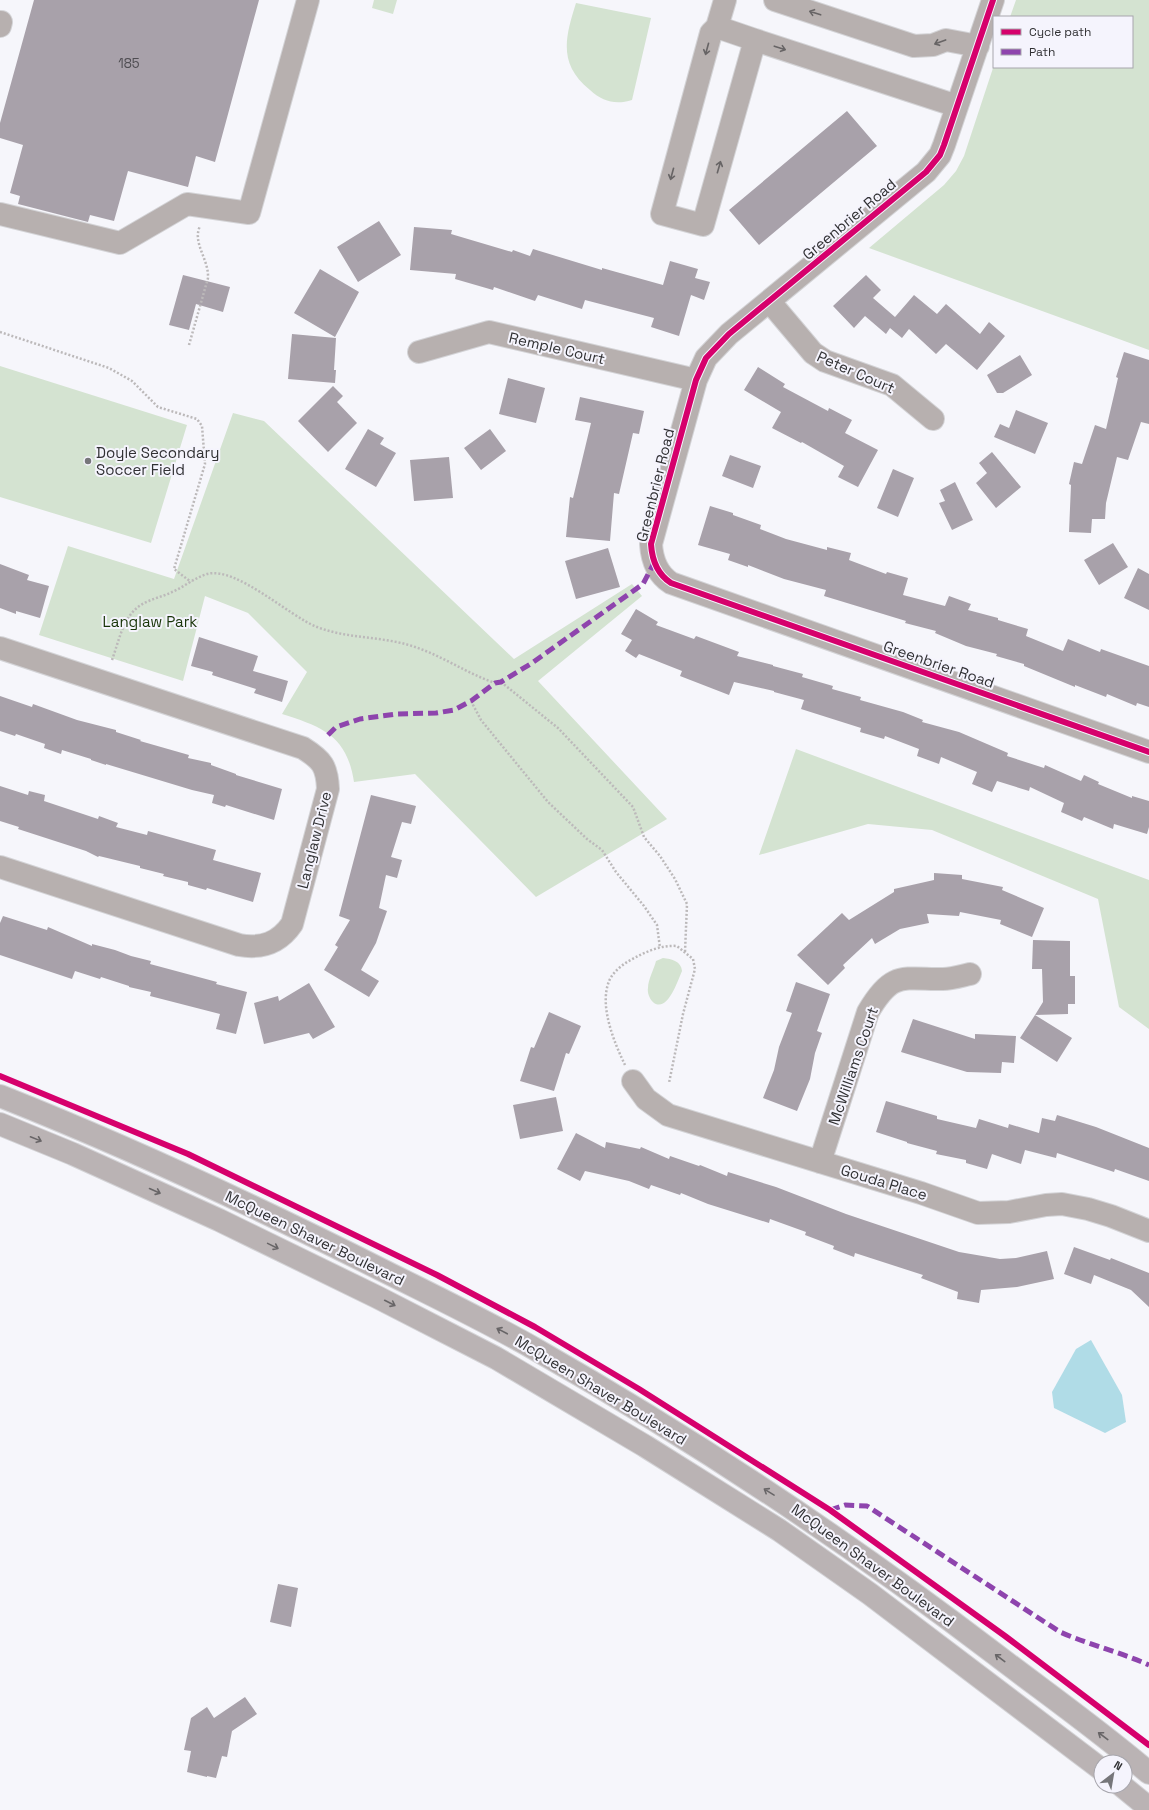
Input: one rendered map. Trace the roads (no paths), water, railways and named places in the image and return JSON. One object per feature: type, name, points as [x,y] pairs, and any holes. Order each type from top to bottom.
[{"type":"main road","name":"McQueen Shaver Boulevard","points":[[0,1096],[85,1130],[311,1234],[467,1312],[534,1348],[777,1497],[875,1565],[968,1633],[1142,1766]]},
{"type":"main road","name":"McQueen Shaver Boulevard","points":[[0,1124],[73,1154],[219,1220],[378,1297],[496,1358],[645,1446],[779,1530],[888,1608],[1093,1763]]},
{"type":"main road","points":[[1132,1794],[1144,1804]]},
{"type":"street","points":[[0,214],[120,243],[187,204],[249,213],[308,0]]},
{"type":"street","points":[[725,0],[717,27],[711,33],[662,214],[703,225],[755,40]]},
{"type":"street","points":[[775,0],[914,46],[933,45],[946,40],[978,46]]},
{"type":"street","name":"Greenbrier Road","points":[[993,0],[940,155],[926,172],[716,346],[706,358],[696,380],[651,544],[652,554],[654,563],[663,578],[671,583],[1149,752]]},
{"type":"street","points":[[717,27],[957,106]]},
{"type":"street","name":"Peter Court","points":[[770,302],[813,353],[825,361],[892,385],[933,419]]},
{"type":"street","name":"Remple Court","points":[[419,352],[489,332],[696,380]]},
{"type":"street","name":"Langlaw Drive","points":[[0,648],[303,748],[324,765],[327,772],[328,789],[292,924],[281,937],[263,945],[252,947],[239,944],[0,867]]},
{"type":"street","name":"McWilliams Court","points":[[820,1162],[868,1012],[878,995],[890,985],[902,978],[918,977],[944,979],[970,974]]},
{"type":"street","name":"Gouda Place","points":[[633,1082],[646,1099],[668,1115],[921,1193],[978,1213],[1009,1212],[1046,1205],[1062,1204],[1088,1209],[1111,1216],[1149,1231]]},
{"type":"water","points":[[1091,1340],[1122,1395],[1126,1422],[1105,1433],[1054,1408],[1052,1392],[1076,1349]]},
{"type":"place","name":"Doyle Secondary Soccer Field","points":[[88,461]]},
{"type":"park label","name":"Langlaw Park","points":[[150,621]]}]
